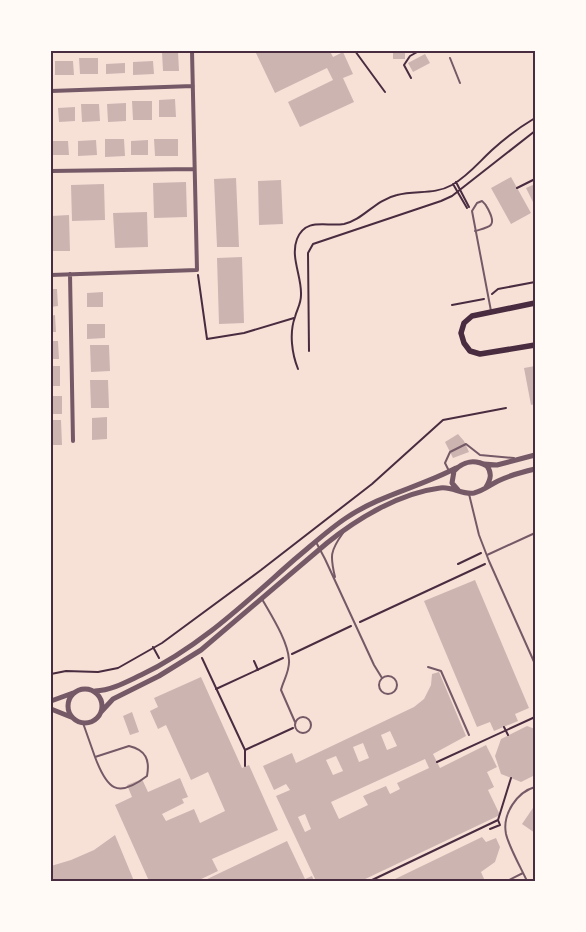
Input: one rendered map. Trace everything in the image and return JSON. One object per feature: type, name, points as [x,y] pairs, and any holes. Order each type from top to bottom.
[{"type":"main road","points":[[535,303],[472,316],[464,323],[461,333],[464,343],[470,351],[480,354],[535,345]]},
{"type":"street","points":[[51,275],[197,270],[193,169],[192,51]]},
{"type":"street","points":[[51,91],[193,86]]},
{"type":"street","points":[[51,171],[193,169]]},
{"type":"street","points":[[70,274],[73,441]]},
{"type":"street","points":[[51,701],[83,688],[103,691],[125,683],[187,649],[222,623],[316,542],[364,506],[450,472],[464,463],[497,465],[533,456]]},
{"type":"street","points":[[482,463],[491,475],[490,482],[486,487]]},
{"type":"street","points":[[456,468],[452,483],[458,490]]},
{"type":"street","points":[[51,709],[80,722],[94,721],[113,699],[162,674],[199,652],[348,526],[379,509],[425,491],[442,487],[449,487],[469,493],[508,476],[535,469]]},
{"type":"street","points":[[95,691],[102,701],[101,712]]},
{"type":"street","points":[[73,693],[68,703],[68,708],[73,718],[80,722]]},
{"type":"lane","points":[[450,58],[460,83]]},
{"type":"lane","points":[[475,231],[489,227],[493,223],[486,204],[482,201],[477,203],[472,211],[475,231],[491,312]]},
{"type":"lane","points":[[450,472],[445,463],[450,452],[466,444],[480,455],[513,458],[533,456]]},
{"type":"lane","points":[[469,493],[479,535],[485,551],[535,664]]},
{"type":"lane","points":[[336,582],[331,553],[348,526]]},
{"type":"lane","points":[[487,555],[535,533]]},
{"type":"lane","points":[[316,542],[374,665],[382,678]]},
{"type":"lane","points":[[262,599],[274,620],[287,652],[288,665],[281,690],[295,722],[295,728],[298,732],[303,733],[308,732],[311,727],[310,721],[306,717],[300,717],[295,722]]},
{"type":"lane","points":[[428,667],[440,670],[469,735]]},
{"type":"lane","points":[[389,676],[395,679],[397,684],[396,690],[390,694],[382,692],[379,684],[382,678],[389,676]]},
{"type":"lane","points":[[80,722],[103,777],[110,786],[119,789],[137,783],[147,776],[148,759],[142,751],[135,747],[121,748],[96,757]]},
{"type":"lane","points":[[527,881],[506,833],[506,824],[515,800],[527,790],[535,787]]},
{"type":"lane","points":[[508,881],[523,873]]},
{"type":"path","points":[[355,51],[385,92]]},
{"type":"path","points":[[411,51],[404,65],[411,78]]},
{"type":"path","points":[[410,56],[419,51]]},
{"type":"path","points":[[298,369],[293,357],[292,344],[294,318],[301,305],[300,278],[295,255],[297,239],[302,231],[307,226],[314,224],[344,224],[352,221],[387,197],[409,193],[432,192],[455,183],[466,177],[501,142],[535,118]]},
{"type":"path","points":[[309,351],[309,248],[319,241],[441,201],[459,191],[535,131]]},
{"type":"path","points":[[517,188],[535,179]]},
{"type":"path","points":[[455,183],[473,218]]},
{"type":"path","points":[[459,191],[472,211]]},
{"type":"path","points":[[197,270],[207,339],[244,333],[294,318]]},
{"type":"path","points":[[51,674],[66,671],[98,672],[118,668],[188,624],[261,570],[367,488],[444,420],[506,408]]},
{"type":"path","points":[[458,564],[485,551]]},
{"type":"path","points":[[153,647],[162,664]]},
{"type":"path","points":[[199,652],[245,750],[245,766]]},
{"type":"path","points":[[254,661],[258,670]]},
{"type":"path","points":[[437,762],[535,717]]},
{"type":"path","points":[[504,727],[508,735]]},
{"type":"path","points":[[245,750],[295,728]]},
{"type":"path","points":[[490,830],[500,825],[498,820],[512,778]]},
{"type":"path","points":[[370,881],[498,820]]},
{"type":"building","points":[[178,51],[179,71],[163,71],[162,52]]},
{"type":"building","points":[[255,51],[330,51],[333,57],[343,52],[353,74],[343,78],[354,102],[300,127],[288,102],[333,80],[327,68],[275,93]]},
{"type":"building","points":[[393,51],[405,51],[405,59],[393,59]]},
{"type":"building","points":[[425,54],[430,63],[413,72],[408,63]]},
{"type":"building","points":[[79,58],[98,58],[98,74],[80,74]]},
{"type":"building","points":[[55,61],[73,61],[74,75],[55,75]]},
{"type":"building","points":[[153,61],[154,74],[133,75],[133,62]]},
{"type":"building","points":[[125,63],[125,73],[106,74],[106,64]]},
{"type":"building","points":[[175,99],[176,117],[159,117],[159,100]]},
{"type":"building","points":[[132,101],[152,101],[152,120],[133,120]]},
{"type":"building","points":[[126,103],[126,121],[108,122],[107,104]]},
{"type":"building","points":[[81,104],[99,104],[100,121],[82,122]]},
{"type":"building","points":[[75,107],[75,121],[59,122],[58,108]]},
{"type":"building","points":[[105,139],[124,139],[125,156],[105,157]]},
{"type":"building","points":[[154,139],[178,139],[178,156],[155,156]]},
{"type":"building","points":[[96,140],[97,155],[78,156],[78,141]]},
{"type":"building","points":[[148,140],[148,155],[131,155],[131,141]]},
{"type":"building","points":[[51,141],[68,141],[69,155],[51,155]]},
{"type":"building","points":[[511,177],[531,213],[511,224],[491,188]]},
{"type":"building","points":[[236,178],[239,247],[217,247],[214,179]]},
{"type":"building","points":[[281,180],[283,224],[259,225],[258,181]]},
{"type":"building","points":[[186,182],[187,217],[154,218],[153,183]]},
{"type":"building","points":[[104,184],[105,220],[72,221],[71,185]]},
{"type":"building","points":[[535,184],[535,206],[526,188]]},
{"type":"building","points":[[147,212],[148,247],[115,248],[113,213]]},
{"type":"building","points":[[69,215],[70,251],[51,251],[51,216]]},
{"type":"building","points":[[242,257],[244,323],[219,324],[217,258]]},
{"type":"building","points":[[51,289],[57,289],[58,306],[51,307]]},
{"type":"building","points":[[103,292],[103,307],[87,307],[87,293]]},
{"type":"building","points":[[55,315],[56,332],[51,332],[51,316]]},
{"type":"building","points":[[87,324],[105,324],[105,338],[87,339]]},
{"type":"building","points":[[51,341],[58,341],[59,359],[51,359]]},
{"type":"building","points":[[90,345],[109,345],[110,371],[91,372]]},
{"type":"building","points":[[51,366],[60,366],[60,386],[51,386]]},
{"type":"building","points":[[535,366],[535,404],[531,405],[524,368]]},
{"type":"building","points":[[90,380],[108,380],[109,408],[91,408]]},
{"type":"building","points":[[51,396],[62,396],[62,414],[51,414]]},
{"type":"building","points":[[107,417],[107,439],[92,440],[92,418]]},
{"type":"building","points":[[51,420],[61,420],[62,445],[51,445]]},
{"type":"building","points":[[458,434],[469,452],[453,458],[445,442]]},
{"type":"building","points":[[475,580],[529,708],[515,714],[518,721],[494,731],[490,722],[477,727],[424,601]]},
{"type":"building","points":[[439,672],[466,736],[433,754],[440,768],[486,745],[497,767],[487,772],[494,787],[488,790],[500,815],[361,881],[316,881],[276,796],[290,790],[286,784],[274,790],[263,766],[292,753],[296,763],[414,707],[424,699],[431,685],[432,674]],"holes":[[[390,731],[397,746],[387,750],[381,735]],[[363,743],[369,758],[359,762],[353,747]],[[336,756],[343,771],[333,775],[326,760]],[[425,759],[429,768],[397,783],[400,789],[390,794],[386,786],[363,796],[368,805],[339,819],[331,802]],[[305,814],[311,829],[305,832],[298,817]]]},
{"type":"building","points":[[201,677],[242,768],[249,765],[278,830],[212,859],[218,871],[197,881],[149,881],[115,805],[132,797],[127,785],[142,779],[148,792],[180,778],[188,797],[182,799],[184,803],[162,814],[166,821],[194,809],[200,823],[225,811],[208,772],[191,780],[166,725],[158,729],[150,711],[158,707],[154,698]]},
{"type":"building","points":[[132,712],[139,732],[130,735],[123,716]]},
{"type":"building","points":[[527,726],[535,729],[535,775],[521,782],[501,774],[495,756],[501,739]]},
{"type":"building","points":[[535,805],[535,833],[522,824]]},
{"type":"building","points":[[115,835],[134,881],[53,881],[51,866],[94,850]]},
{"type":"building","points":[[482,837],[486,842],[496,838],[500,847],[495,862],[481,872],[485,881],[391,881]]},
{"type":"building","points":[[287,841],[305,879],[312,876],[314,881],[203,881]]}]
